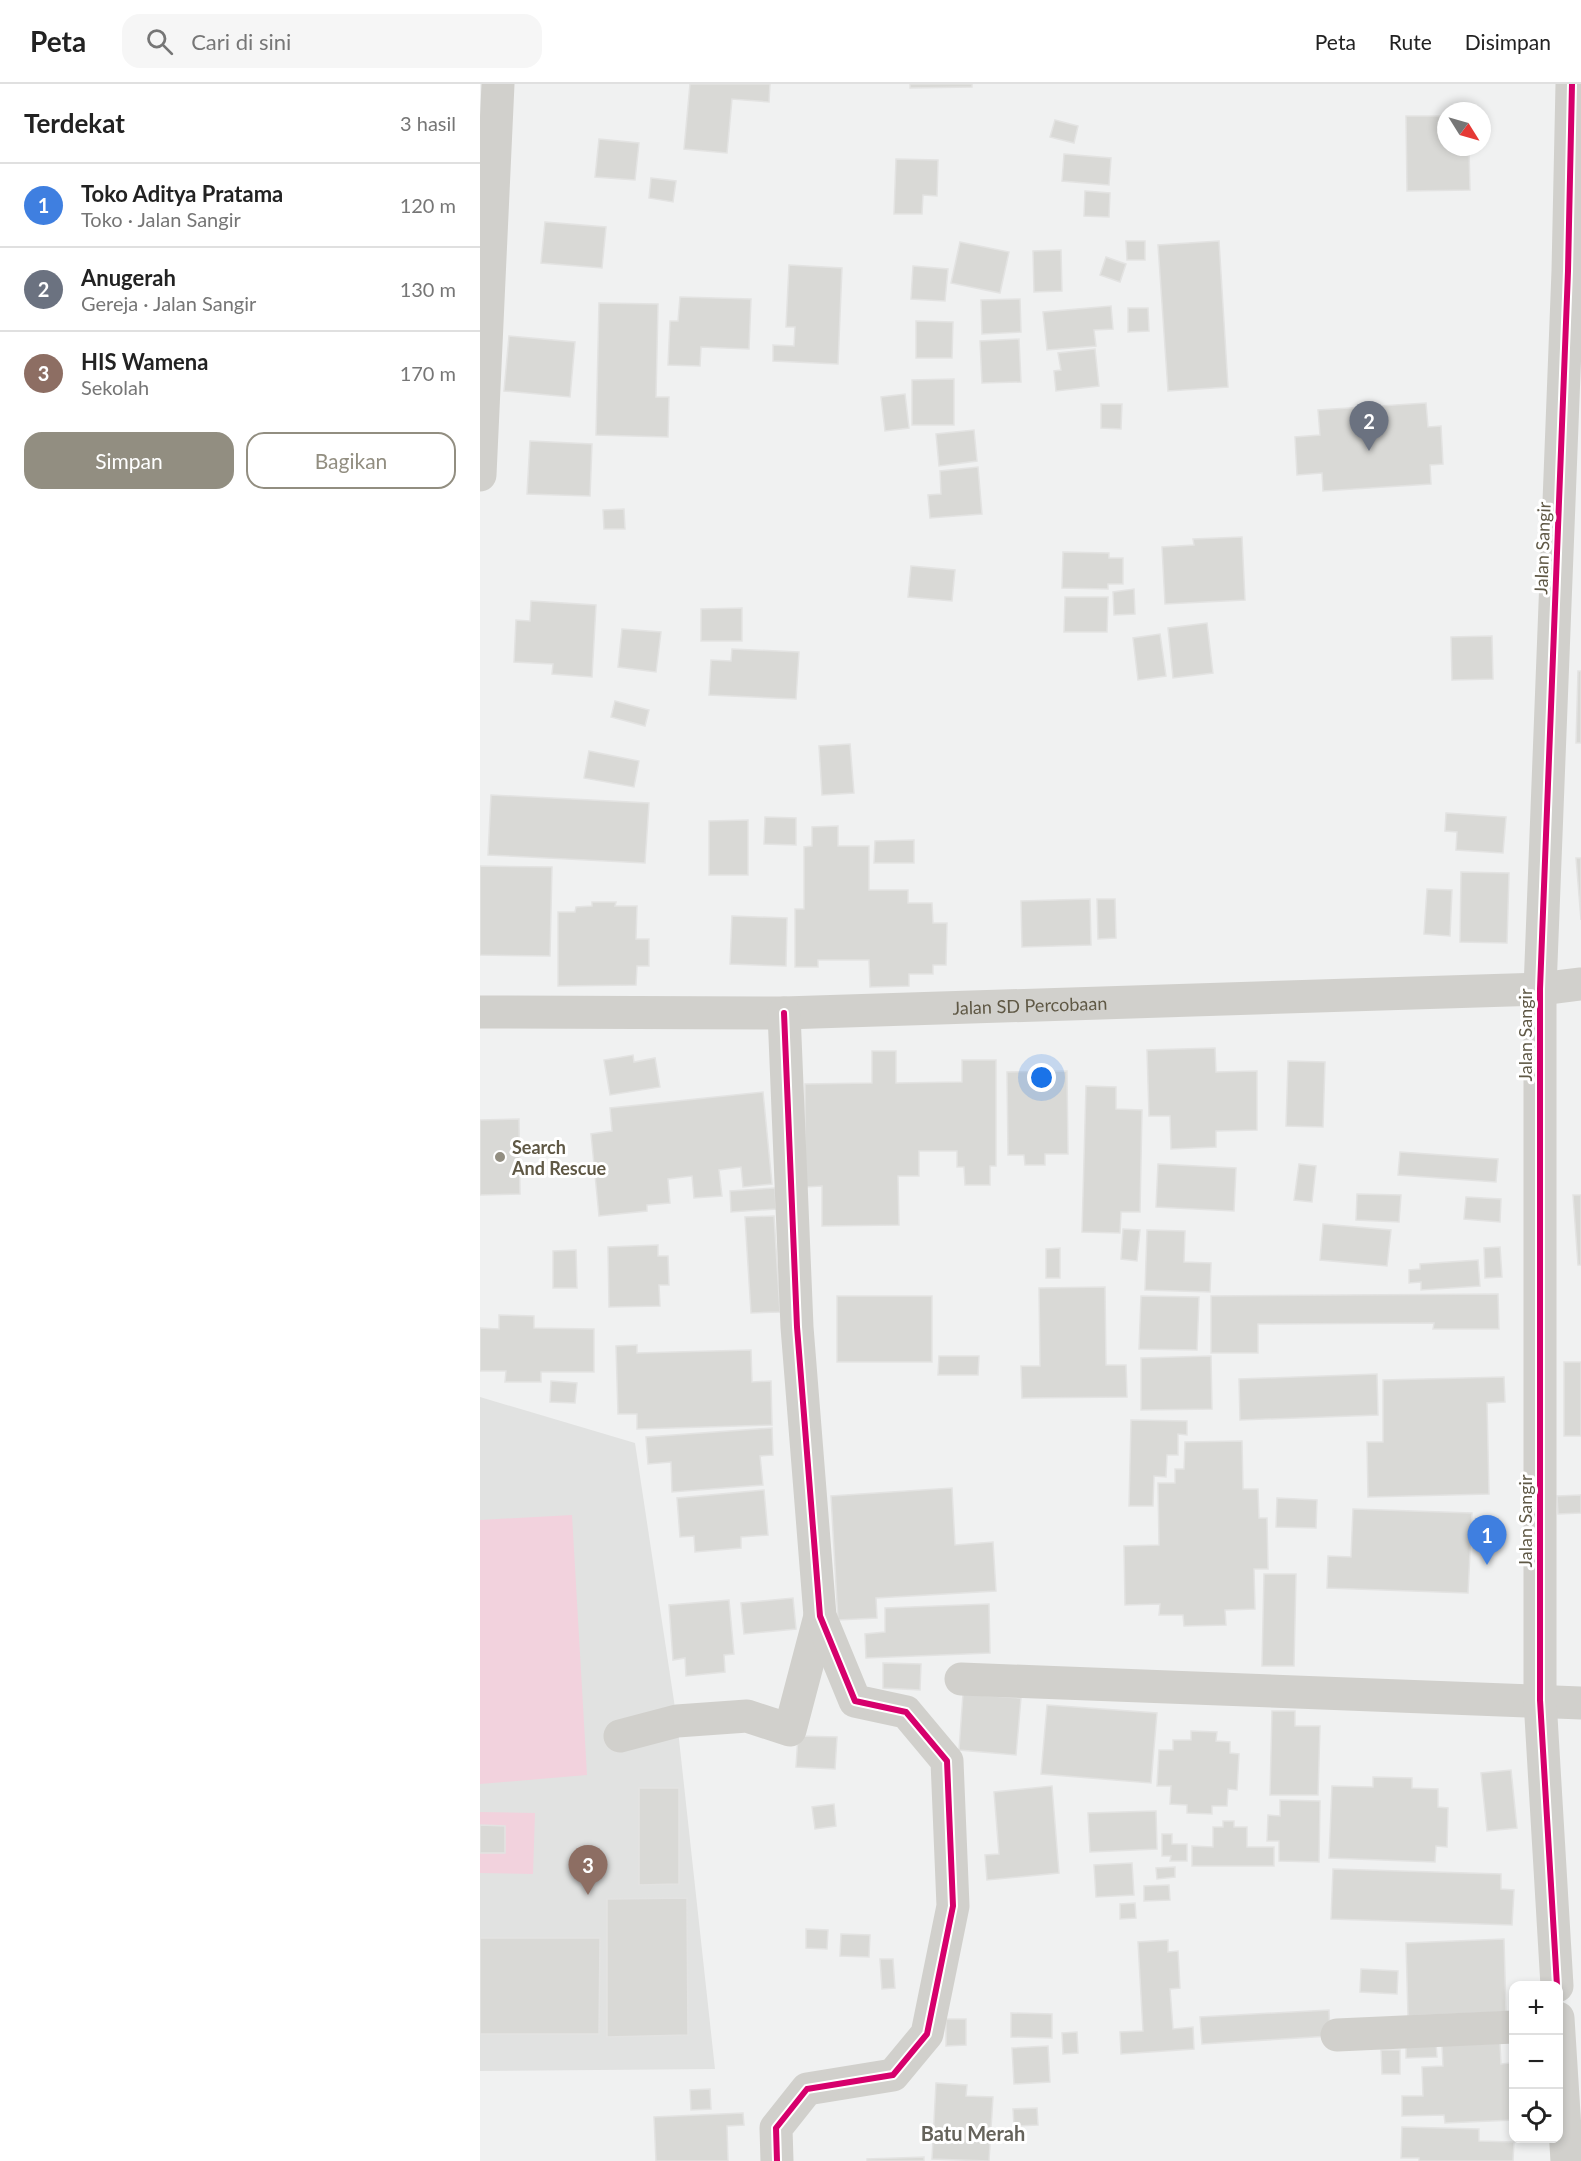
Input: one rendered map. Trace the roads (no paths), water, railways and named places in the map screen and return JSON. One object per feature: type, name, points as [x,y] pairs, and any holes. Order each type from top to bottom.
[{"type":"street","points":[[480,475],[486,208],[498,84]]},
{"type":"street","name":"Jalan Sangir","points":[[1557,1981],[1540,1700],[1540,989],[1568,271],[1572,84]]},
{"type":"street","name":"Jalan SD Percobaan","points":[[480,1012],[784,1012],[1540,989],[1581,984]]},
{"type":"street","points":[[777,2161],[776,2128],[807,2089],[893,2075],[927,2034],[953,1906],[947,1761],[906,1712],[855,1701],[820,1616],[797,1327],[784,1012]]},
{"type":"street","points":[[620,1736],[677,1721],[747,1716],[790,1730],[820,1616]]},
{"type":"street","points":[[961,1679],[1581,1703]]},
{"type":"street","points":[[1337,2035],[1509,2027]]},
{"type":"street","points":[[1560,2035],[1567,2161]]},
{"type":"place","name":"Anugerah","points":[[1369,451]]},
{"type":"place","name":"Search And Rescue","points":[[500,1157]]},
{"type":"place","name":"Toko Aditya Pratama","points":[[1487,1565]]},
{"type":"place","name":"HIS Wamena","points":[[588,1895]]},
{"type":"district","name":"Batu Merah","points":[[973,2133]]}]
